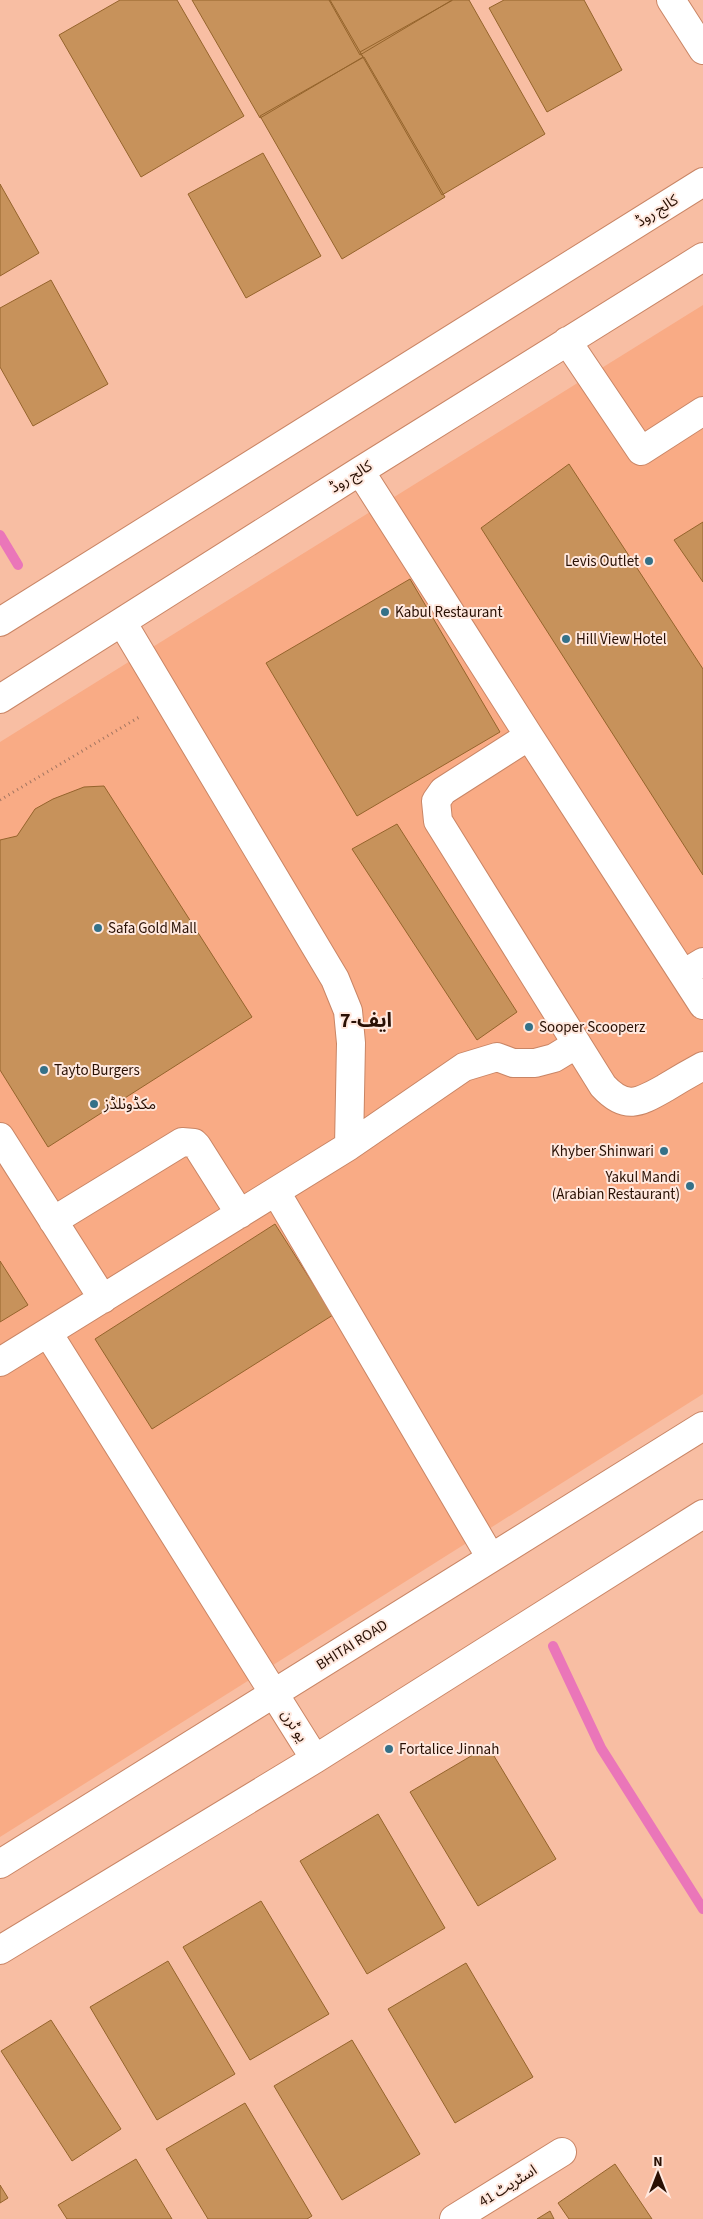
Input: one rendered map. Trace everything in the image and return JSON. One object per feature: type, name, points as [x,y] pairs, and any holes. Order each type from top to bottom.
[{"type":"street","points":[[671,0],[703,50]]},
{"type":"street","name":"کالج روڈ","points":[[0,622],[703,182]]},
{"type":"street","name":"کالج روڈ","points":[[0,699],[703,257]]},
{"type":"street","points":[[567,341],[641,451],[703,411]]},
{"type":"street","points":[[360,471],[529,736],[693,968],[703,1006]]},
{"type":"street","points":[[122,622],[335,979],[348,1011],[351,1043],[349,1146]]},
{"type":"street","points":[[529,736],[443,791],[436,802],[438,821],[608,1091],[619,1100],[628,1102],[643,1100],[703,1066]]},
{"type":"street","points":[[0,1362],[349,1146],[464,1067],[497,1057],[513,1063],[535,1063],[554,1058],[577,1044]]},
{"type":"street","points":[[0,1138],[103,1299]]},
{"type":"street","points":[[53,1221],[182,1142],[188,1142],[197,1146],[240,1214]]},
{"type":"street","points":[[276,1192],[491,1558]]},
{"type":"street","name":"یو ٹرن","points":[[48,1332],[314,1759]]},
{"type":"street","name":"BHITAI ROAD","points":[[0,1864],[703,1426]]},
{"type":"street","points":[[0,1950],[314,1759],[703,1514]]},
{"type":"street","name":"اسٹریٹ 41","points":[[454,2219],[562,2152]]},
{"type":"path","points":[[0,800],[169,699]]},
{"type":"shaded area","points":[[703,305],[703,1394],[0,1837],[0,742]]},
{"type":"building","points":[[120,0],[177,0],[244,116],[141,177],[59,35]]},
{"type":"building","points":[[192,0],[330,0],[363,57],[260,118]]},
{"type":"building","points":[[329,0],[452,0],[360,55]]},
{"type":"building","points":[[453,0],[469,0],[545,134],[442,195],[360,52]]},
{"type":"building","points":[[504,0],[584,0],[622,70],[547,112],[489,8]]},
{"type":"building","points":[[364,57],[445,197],[342,259],[260,116]]},
{"type":"building","points":[[263,153],[321,256],[246,298],[188,194]]},
{"type":"building","points":[[0,184],[39,253],[0,276]]},
{"type":"building","points":[[51,280],[108,384],[33,426],[0,367],[0,308]]},
{"type":"building","points":[[569,464],[703,669],[703,875],[481,528]]},
{"type":"building","points":[[703,522],[703,582],[674,540]]},
{"type":"building","points":[[410,579],[500,732],[357,816],[266,663]]},
{"type":"building","name":"Safa Gold Mall","points":[[104,786],[252,1017],[48,1147],[0,1070],[0,840],[17,836],[35,809],[53,799],[84,787]]},
{"type":"building","points":[[397,824],[517,1012],[477,1040],[352,849]]},
{"type":"building","points":[[275,1224],[333,1315],[152,1429],[95,1339]]},
{"type":"building","points":[[0,1261],[28,1305],[0,1322]]},
{"type":"building","points":[[488,1746],[556,1859],[478,1906],[410,1792]]},
{"type":"building","points":[[378,1814],[445,1928],[367,1974],[300,1861]]},
{"type":"building","points":[[261,1901],[329,2014],[250,2060],[183,1947]]},
{"type":"building","points":[[168,1961],[235,2074],[157,2120],[90,2007]]},
{"type":"building","points":[[466,1963],[533,2077],[455,2123],[388,2009]]},
{"type":"building","points":[[51,2020],[121,2129],[72,2161],[1,2051]]},
{"type":"building","points":[[352,2040],[420,2154],[342,2200],[274,2086]]},
{"type":"building","points":[[245,2103],[312,2216],[307,2219],[208,2219],[166,2149]]},
{"type":"building","points":[[136,2159],[172,2219],[67,2219],[58,2205]]},
{"type":"building","points":[[615,2164],[652,2219],[569,2219],[558,2203]]},
{"type":"building","points":[[0,2185],[8,2198],[0,2203]]},
{"type":"building","points":[[550,2211],[554,2219],[537,2219]]},
{"type":"waterway","points":[[0,535],[18,565]]},
{"type":"waterway","points":[[553,1646],[601,1748],[703,1909]]},
{"type":"place","name":"Levis Outlet","points":[[649,561]]},
{"type":"place","name":"Kabul Restaurant","points":[[385,612]]},
{"type":"place","name":"Hill View Hotel","points":[[566,639]]},
{"type":"place","name":"Safa Gold Mall","points":[[98,928]]},
{"type":"place","name":"Sooper Scooperz","points":[[529,1027]]},
{"type":"place","name":"Tayto Burgers","points":[[44,1070]]},
{"type":"place","name":"مکڈونلڈز","points":[[94,1104]]},
{"type":"place","name":"Khyber Shinwari","points":[[664,1151]]},
{"type":"place","name":"Yakul Mandi (Arabian Restaurant)","points":[[690,1186]]},
{"type":"place","name":"Fortalice Jinnah","points":[[389,1749]]},
{"type":"district","name":"ایف-7","points":[[366,1021]]}]
